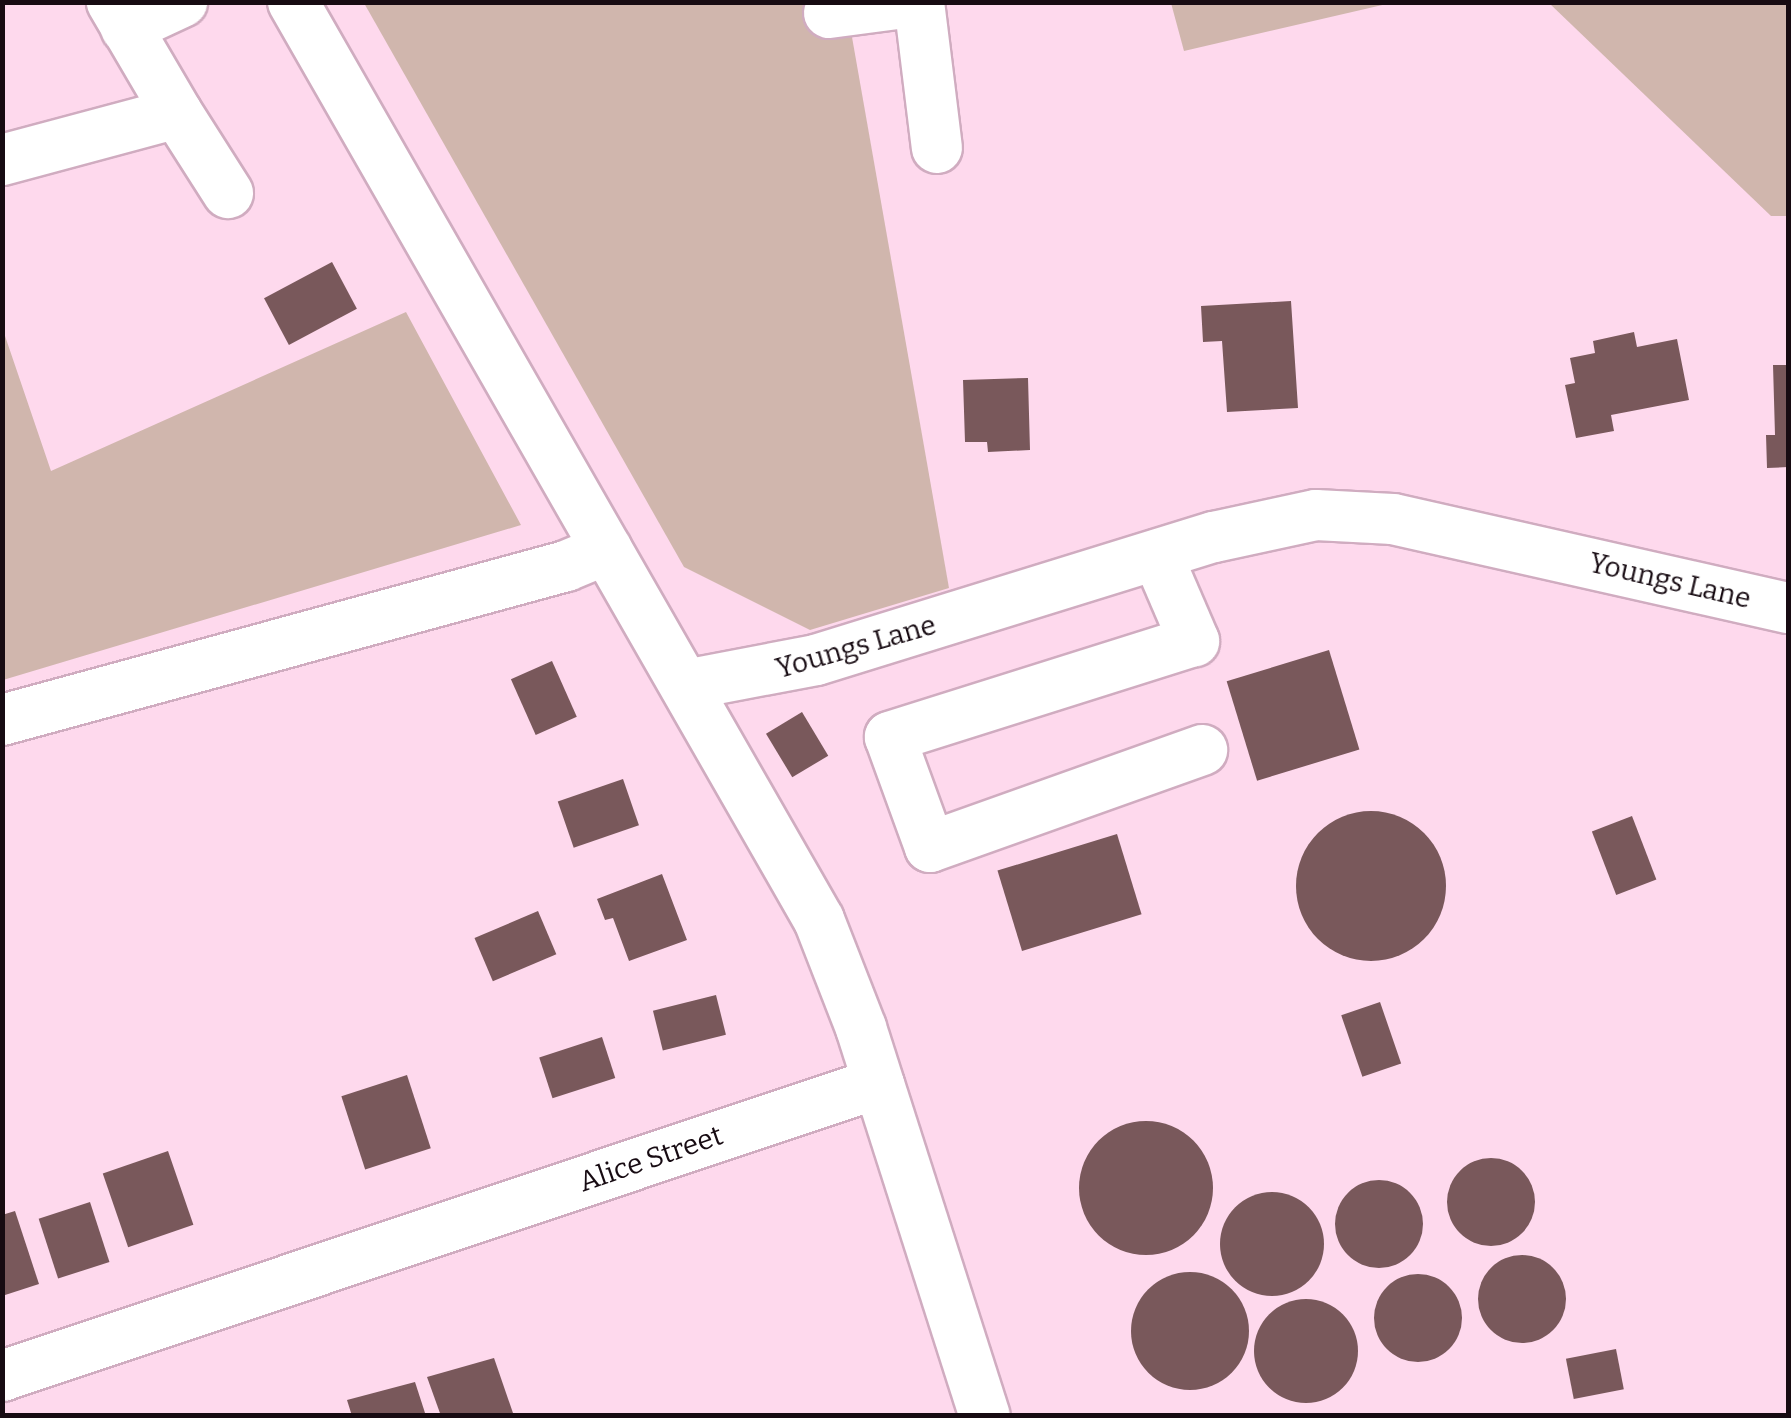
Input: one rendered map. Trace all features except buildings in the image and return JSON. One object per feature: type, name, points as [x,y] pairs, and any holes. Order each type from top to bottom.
[{"type":"street","points":[[182,2],[119,15],[228,194]]},
{"type":"street","points":[[293,2],[818,920],[878,1083],[986,1416]]},
{"type":"street","points":[[829,12],[915,2],[937,148]]},
{"type":"street","points":[[2,160],[176,113]]},
{"type":"street","name":"Youngs Lane","points":[[685,684],[816,660],[1157,555],[1275,523],[1354,514],[1788,608]]},
{"type":"street","points":[[2,720],[566,566],[607,549]]},
{"type":"street","points":[[1157,555],[1194,641],[890,737],[930,848],[1202,750]]},
{"type":"street","name":"Alice Street","points":[[2,1376],[878,1083]]},
{"type":"shaded area","points":[[1171,2],[1391,3],[1184,51]]},
{"type":"shaded area","points":[[364,3],[846,3],[949,588],[810,630],[684,567]]},
{"type":"shaded area","points":[[1549,3],[1788,3],[1788,216],[1771,216]]},
{"type":"shaded area","points":[[406,312],[521,525],[3,680],[3,330],[51,471]]}]
